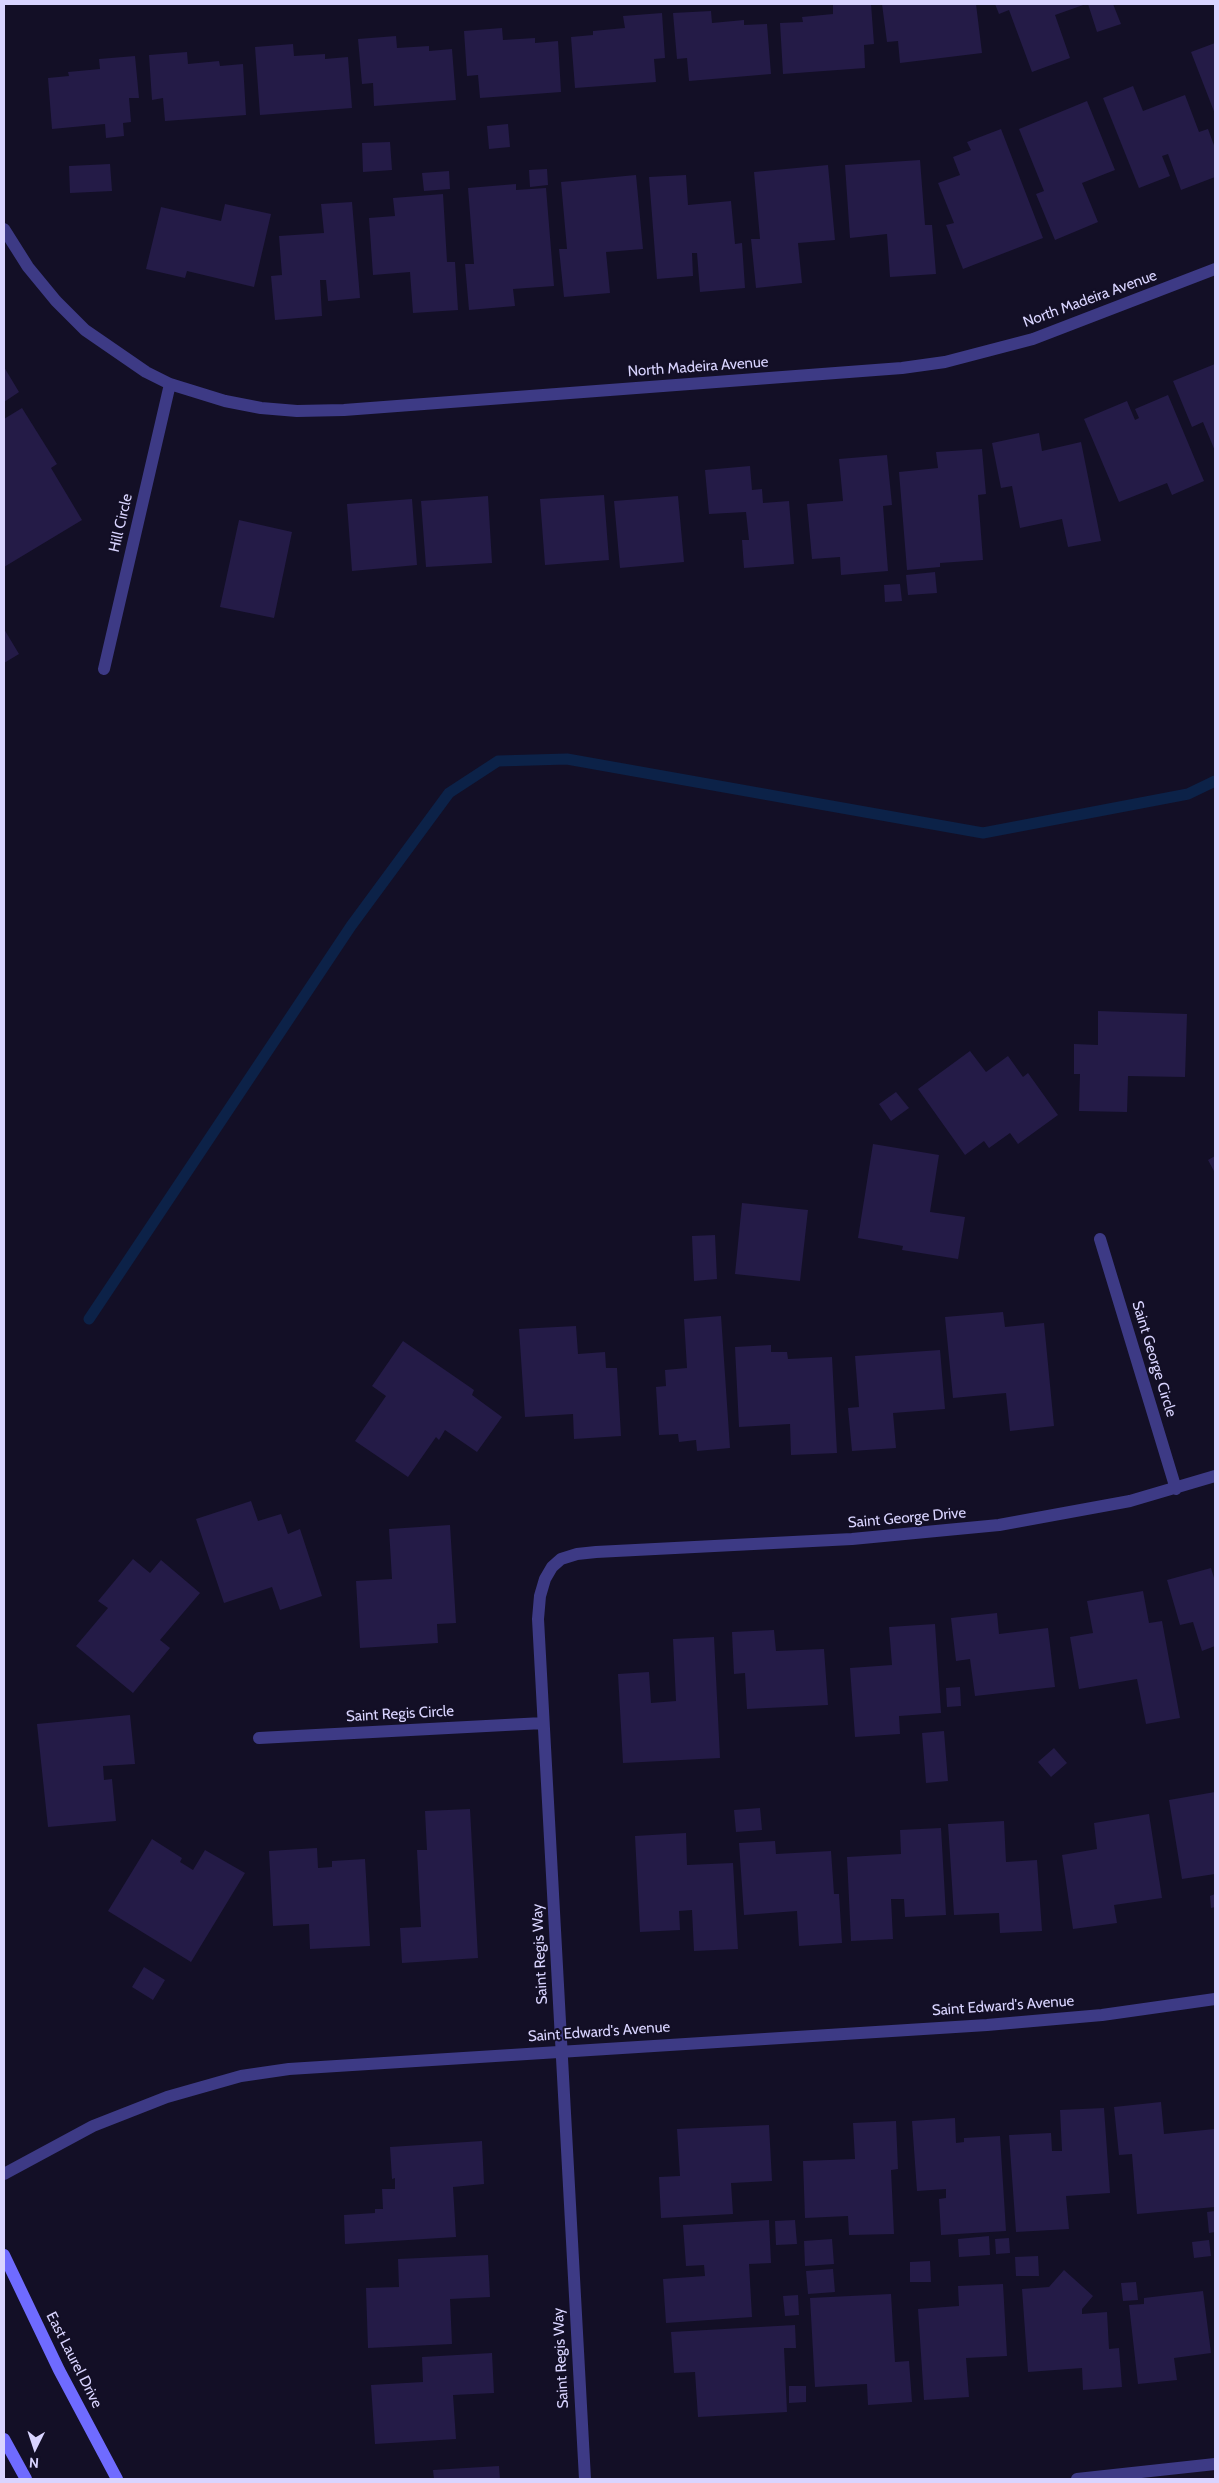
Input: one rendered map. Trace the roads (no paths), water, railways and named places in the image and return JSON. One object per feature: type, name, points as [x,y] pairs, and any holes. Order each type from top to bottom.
[{"type":"main road","name":"East Laurel Drive","points":[[4,2255],[59,2370],[117,2479]]},
{"type":"main road","points":[[4,2439],[26,2479]]},
{"type":"street","name":"North Madeira Avenue","points":[[4,229],[28,267],[56,302],[85,330],[146,372],[170,384],[225,401],[261,408],[297,411],[344,410],[902,368],[945,362],[1033,338],[1215,269]]},
{"type":"street","name":"Hill Circle","points":[[104,669],[170,384]]},
{"type":"street","name":"Saint George Circle","points":[[1100,1239],[1176,1488]]},
{"type":"street","name":"Saint George Drive","points":[[596,1552],[931,1533],[1066,1515],[1130,1501],[1215,1476]]},
{"type":"street","name":"Saint Regis Way","points":[[584,2479],[538,1619],[544,1579],[552,1567],[561,1559],[577,1554],[596,1552]]},
{"type":"street","name":"Saint Regis Circle","points":[[259,1738],[543,1723]]},
{"type":"street","name":"Saint Edward's Avenue","points":[[4,2174],[94,2126],[167,2097],[241,2076],[289,2069],[987,2025],[1102,2015],[1215,1999]]},
{"type":"street","points":[[1077,2479],[1215,2464]]},
{"type":"waterway","points":[[89,1319],[351,926],[449,793],[498,761],[567,759],[983,833],[1188,794],[1215,781]]}]
